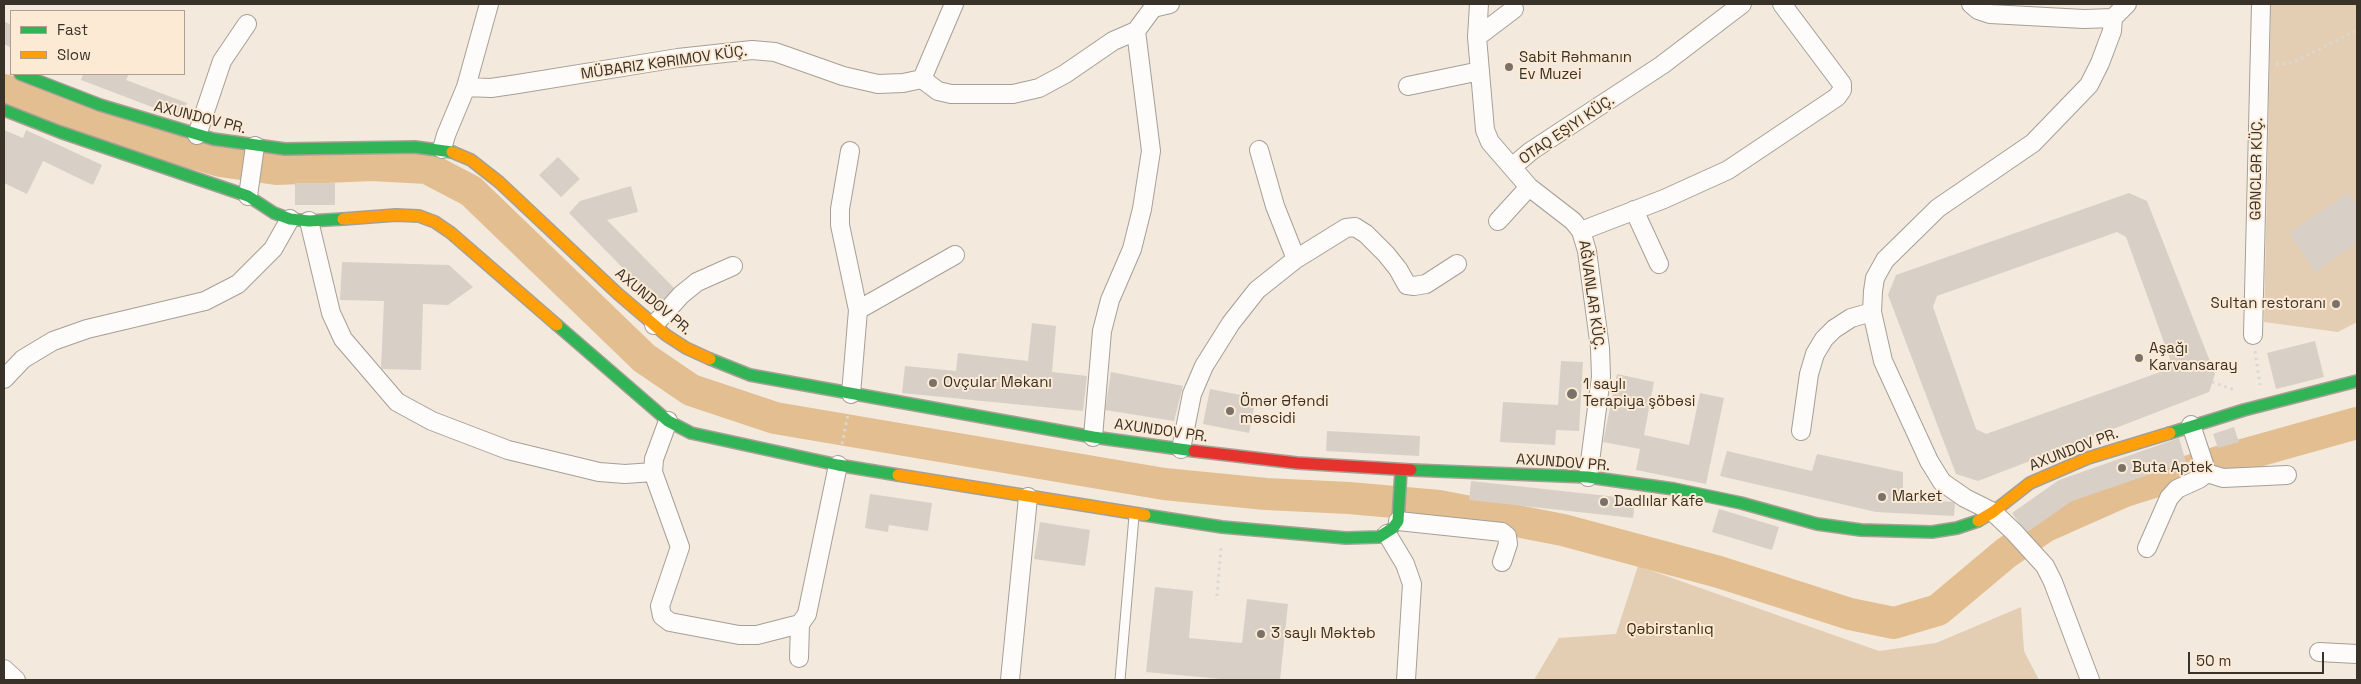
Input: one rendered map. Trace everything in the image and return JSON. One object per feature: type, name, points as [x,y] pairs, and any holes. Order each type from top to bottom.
[{"type":"street","points":[[442,149],[466,87],[489,4]]},
{"type":"street","points":[[954,4],[922,79],[938,91],[951,94],[1014,94],[1039,88],[1065,74],[1113,42],[1136,31],[1153,6],[1170,4]]},
{"type":"street","name":"AĞVANLAR KÜÇ.","points":[[1479,4],[1477,37],[1484,130],[1490,142],[1529,186],[1581,231],[1586,251],[1600,348],[1601,377],[1588,477]]},
{"type":"street","name":"OTAQ EŞIYI KÜÇ.","points":[[1512,167],[1531,151],[1662,65],[1742,4]]},
{"type":"street","points":[[1581,231],[1728,170],[1837,97],[1842,90],[1842,84],[1782,4]]},
{"type":"street","points":[[1970,4],[1978,10],[1990,14],[2084,19],[2119,9]]},
{"type":"street","name":"GƏNCLƏR KÜÇ.","points":[[2253,335],[2261,4]]},
{"type":"street","points":[[1477,37],[1514,9]]},
{"type":"street","points":[[2090,680],[2053,582],[2045,566],[1993,512],[1965,498],[1942,482],[1929,461],[1883,361],[1872,312],[1875,278],[1885,260],[1938,208],[2033,143],[2090,86],[2119,9]]},
{"type":"street","points":[[197,135],[222,61],[247,24]]},
{"type":"street","points":[[1094,436],[1102,331],[1110,300],[1132,249],[1142,208],[1151,151],[1136,31]]},
{"type":"street","name":"MÜBARIZ KƏRIMOV KÜÇ.","points":[[466,87],[491,88],[678,58],[752,50],[775,52],[843,76],[878,84],[903,83],[922,79]]},
{"type":"street","points":[[1408,86],[1480,71]]},
{"type":"street","name":"AXUNDOV PR.","points":[[23,75],[100,105],[197,135],[255,148],[415,147],[442,149],[471,160],[499,182],[617,293],[654,325],[686,348],[729,368],[750,375],[850,399],[1181,450],[1297,463],[1401,470],[1588,477],[1674,489],[1741,503],[1817,524],[1861,530],[1940,531],[1976,522],[1993,512],[2015,492],[2046,474],[2088,458],[2191,425],[2357,381]]},
{"type":"street","points":[[4,110],[70,135],[250,188],[274,213],[290,219],[309,221],[396,215],[420,216],[435,222],[459,239],[668,421],[691,433],[839,459],[1028,497],[1222,527],[1346,538],[1367,538],[1392,527],[1502,532],[1507,536],[1508,544],[1502,562]]},
{"type":"street","points":[[250,188],[255,148]]},
{"type":"street","points":[[1259,150],[1275,206],[1296,259]]},
{"type":"street","points":[[850,151],[840,208],[840,225],[858,310],[850,399]]},
{"type":"street","points":[[1498,222],[1529,186]]},
{"type":"street","points":[[1634,210],[1660,264]]},
{"type":"street","points":[[4,379],[23,359],[52,341],[87,330],[205,301],[238,284],[273,249],[290,219]]},
{"type":"street","points":[[309,221],[331,314],[343,339],[397,402],[432,421],[508,450],[598,472],[625,474],[653,472]]},
{"type":"street","points":[[1181,450],[1192,394],[1204,366],[1232,322],[1257,290],[1296,259],[1346,228],[1355,227],[1366,234],[1386,254],[1398,269],[1407,285],[1426,284],[1456,264]]},
{"type":"street","points":[[858,310],[955,255]]},
{"type":"street","points":[[654,325],[681,295],[697,282],[733,266]]},
{"type":"street","points":[[1801,431],[1809,374],[1814,354],[1834,328],[1851,318],[1872,312]]},
{"type":"street","points":[[668,421],[654,459],[653,472],[680,548],[660,606],[662,616],[670,622],[739,635],[757,635],[800,624]]},
{"type":"street","points":[[2191,425],[2207,473]]},
{"type":"street","points":[[799,658],[800,624],[807,614],[839,459]]},
{"type":"street","points":[[1401,470],[1400,488],[1392,527],[1412,584],[1406,680]]},
{"type":"street","points":[[2207,473],[2223,478],[2287,475]]},
{"type":"street","points":[[2147,548],[2169,498],[2177,489],[2200,479],[2207,473]]},
{"type":"street","points":[[1010,680],[1014,662],[1028,497]]},
{"type":"street","points":[[2319,652],[2357,654]]},
{"type":"street","points":[[4,668],[16,680]]},
{"type":"lane","points":[[1120,680],[1134,514]]},
{"type":"path","points":[[2260,63],[2282,65],[2292,63],[2357,30]]},
{"type":"path","points":[[2253,335],[2262,405]]},
{"type":"path","points":[[839,459],[850,399]]},
{"type":"path","points":[[1217,596],[1222,527]]},
{"type":"green space","points":[[2271,4],[2357,4],[2357,322],[2338,332],[2264,322]]},
{"type":"green space","name":"Qəbirstanlıq","points":[[1638,566],[1879,651],[1936,643],[2021,607],[2024,651],[2039,680],[1534,680],[1559,638],[1616,634]]},
{"type":"building","points":[[4,21],[10,24],[10,47],[4,44]]},
{"type":"building","points":[[83,75],[128,75],[126,80],[187,103],[181,118],[81,80]]},
{"type":"building","points":[[4,130],[23,138],[26,130],[102,165],[93,185],[43,161],[27,194],[4,183]]},
{"type":"building","points":[[558,157],[580,179],[561,197],[539,175]]},
{"type":"building","points":[[295,183],[335,183],[335,205],[295,205]]},
{"type":"building","points":[[631,186],[638,212],[607,220],[675,289],[658,304],[569,213],[580,201]]},
{"type":"building","points":[[2129,193],[2147,201],[2215,374],[2209,392],[1978,481],[1956,474],[1888,295],[1896,275]],"holes":[[[2117,232],[2126,237],[2170,359],[2166,370],[1986,434],[1976,429],[1933,307],[1937,296]]]},
{"type":"building","points":[[2348,193],[2357,207],[2357,243],[2315,272],[2289,233]]},
{"type":"building","points":[[342,262],[449,265],[473,287],[448,305],[423,304],[421,370],[381,369],[384,301],[340,300]]},
{"type":"building","points":[[1032,323],[1056,326],[1052,372],[1087,376],[1083,411],[902,393],[905,366],[956,371],[958,353],[1028,361]]},
{"type":"building","points":[[2315,341],[2324,377],[2276,389],[2267,353]]},
{"type":"building","points":[[1561,361],[1583,362],[1579,431],[1556,430],[1555,445],[1500,442],[1503,402],[1558,405]]},
{"type":"building","points":[[1111,372],[1183,386],[1174,421],[1105,410]]},
{"type":"building","points":[[1617,374],[1654,382],[1644,435],[1689,445],[1700,393],[1724,398],[1706,484],[1636,470],[1640,449],[1603,442]]},
{"type":"building","points":[[1210,389],[1256,398],[1249,433],[1203,424]]},
{"type":"building","points":[[2234,427],[2239,442],[2218,448],[2213,434]]},
{"type":"building","points":[[1327,431],[1420,436],[1419,456],[1326,451]]},
{"type":"building","points":[[2179,438],[2186,462],[2072,501],[2026,533],[2012,513],[2059,480]]},
{"type":"building","points":[[1727,451],[1812,471],[1817,454],[1903,472],[1903,499],[1955,502],[1954,516],[1876,512],[1720,476]]},
{"type":"building","points":[[1471,481],[1635,499],[1633,518],[1469,500]]},
{"type":"building","points":[[870,494],[932,503],[928,531],[889,525],[888,532],[865,528]]},
{"type":"building","points":[[1719,509],[1779,527],[1772,550],[1712,532]]},
{"type":"building","points":[[1040,522],[1090,530],[1085,566],[1034,559]]},
{"type":"building","points":[[1155,587],[1193,591],[1189,638],[1242,643],[1247,599],[1288,604],[1280,680],[1232,680],[1146,672]]},
{"type":"waterway","points":[[4,90],[80,120],[220,161],[276,169],[372,165],[427,168],[471,191],[644,358],[691,390],[775,418],[1164,484],[1266,494],[1349,498],[1439,506],[1563,530],[1719,572],[1850,614],[1894,623],[1938,610],[2006,553],[2044,527],[2125,491],[2225,460],[2357,423]]},
{"type":"traffic: fast","points":[[23,75],[100,105],[213,139],[285,149],[415,147],[452,152]]},
{"type":"traffic: fast","points":[[4,110],[60,132],[248,196],[274,213],[290,219],[309,221],[343,219]]},
{"type":"traffic: fast","points":[[557,325],[668,421],[691,433],[838,465],[898,475]]},
{"type":"traffic: fast","points":[[710,359],[750,375],[1093,437],[1194,451]]},
{"type":"traffic: fast","points":[[2170,433],[2244,410],[2357,381]]},
{"type":"traffic: fast","points":[[1145,515],[1222,527],[1346,538],[1379,537],[1393,528],[1398,521],[1401,470]]},
{"type":"traffic: fast","points":[[1411,470],[1588,477],[1674,489],[1741,503],[1817,524],[1861,530],[1932,532],[1957,528],[1978,521]]},
{"type":"traffic: slow","points":[[452,152],[471,160],[499,182],[617,293],[666,335],[686,348],[710,359]]},
{"type":"traffic: slow","points":[[343,219],[396,215],[419,216],[435,222],[451,233],[557,325]]},
{"type":"traffic: slow","points":[[1978,521],[1993,512],[2030,483],[2088,458],[2170,433]]},
{"type":"traffic: slow","points":[[898,475],[1145,515]]},
{"type":"traffic: jam","points":[[1194,451],[1297,463],[1411,470]]},
{"type":"place","name":"Sabit Rəhmanın Ev Muzei","points":[[1509,67]]},
{"type":"place","name":"Sultan restoranı","points":[[2336,304]]},
{"type":"place","name":"Aşağı Karvansaray","points":[[2139,358]]},
{"type":"place","name":"Ovçular Məkanı","points":[[933,383]]},
{"type":"place","name":"1 saylı Terapiya şöbəsi","points":[[1572,394]]},
{"type":"place","name":"Ömər Əfəndi məscidi","points":[[1230,411]]},
{"type":"place","name":"Buta Aptek","points":[[2122,468]]},
{"type":"place","name":"Market","points":[[1882,497]]},
{"type":"place","name":"Dadlılar Kafe","points":[[1604,502]]},
{"type":"place","name":"3 saylı Məktəb","points":[[1261,634]]}]
